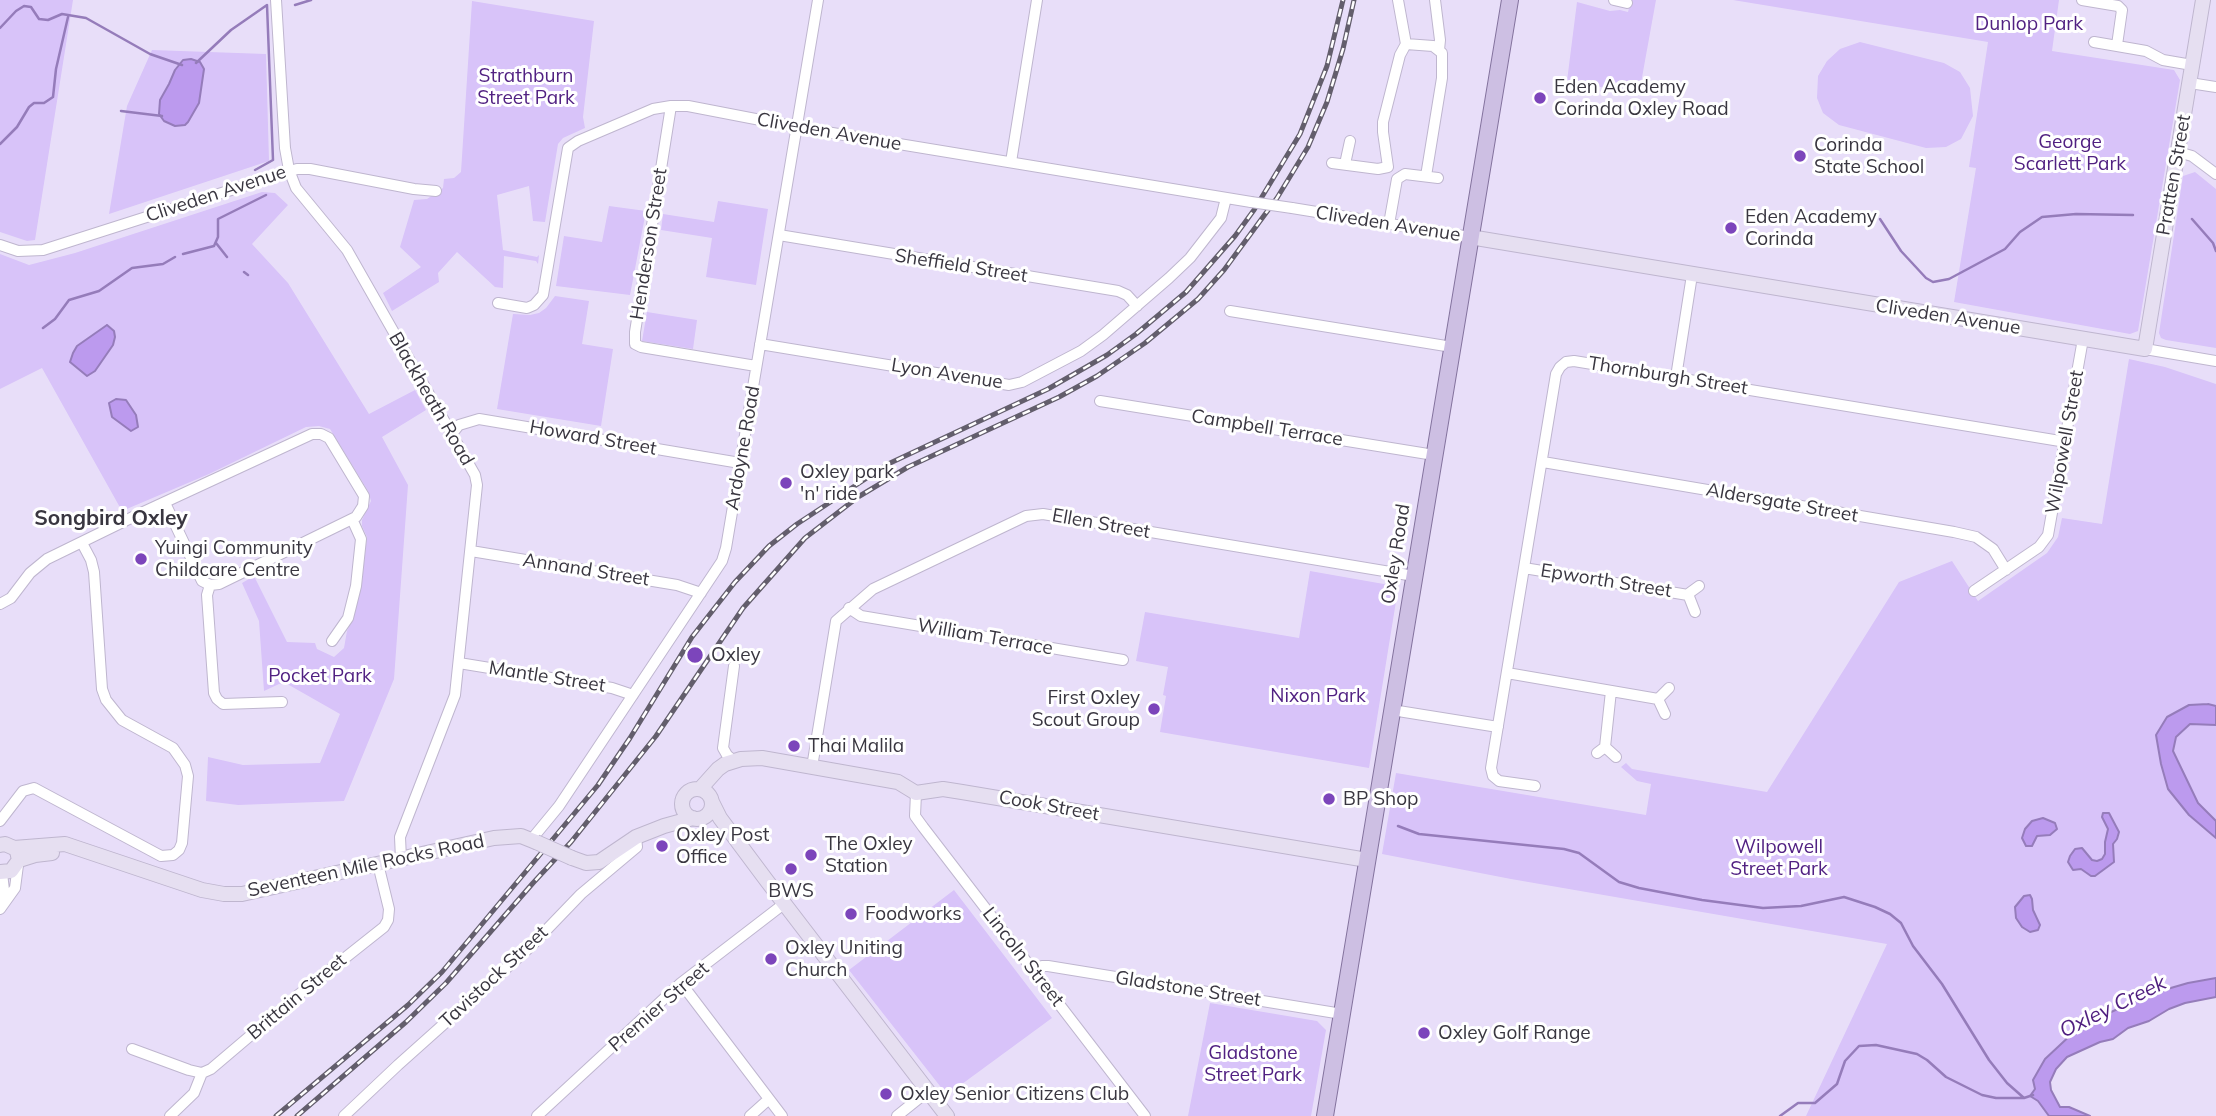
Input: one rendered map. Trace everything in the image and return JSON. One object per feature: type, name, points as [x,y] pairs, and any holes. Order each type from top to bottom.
[{"type":"main road","name":"Oxley Road","points":[[1325,1116],[1510,0]]},
{"type":"street","name":"Blackheath Road","points":[[276,0],[285,148],[296,188],[346,250],[475,475],[477,485],[455,695],[400,837],[401,859]]},
{"type":"street","name":"Ardoyne Road","points":[[533,841],[552,817],[722,561],[818,0]]},
{"type":"street","points":[[1011,162],[1037,0]]},
{"type":"street","points":[[1389,224],[1397,179],[1388,167],[1383,132],[1399,55],[1406,44],[1398,0]]},
{"type":"street","points":[[1435,0],[1439,50]]},
{"type":"street","points":[[1614,0],[1627,3]]},
{"type":"street","points":[[2082,0],[2118,6],[2122,10],[2117,45]]},
{"type":"street","name":"Pratten Street","points":[[2145,349],[2203,0]]},
{"type":"street","points":[[2094,42],[2146,51],[2164,60],[2192,65]]},
{"type":"street","points":[[1406,44],[1433,46],[1442,53],[1443,67],[1426,176]]},
{"type":"street","points":[[2190,83],[2216,87]]},
{"type":"street","name":"Henderson Street","points":[[671,106],[634,341],[642,347],[757,366]]},
{"type":"street","name":"Cliveden Avenue","points":[[498,303],[527,308],[543,295],[568,148],[578,141],[653,109],[688,106],[797,127],[2216,361]]},
{"type":"street","points":[[1345,164],[1350,141]]},
{"type":"street","points":[[2178,152],[2192,156],[2216,174]]},
{"type":"street","points":[[1332,163],[1378,169],[1388,167]]},
{"type":"street","name":"Cliveden Avenue","points":[[0,245],[18,251],[43,250],[289,170],[310,169],[436,191]]},
{"type":"street","points":[[1397,179],[1405,174],[1438,178]]},
{"type":"street","name":"Lyon Avenue","points":[[760,344],[1009,385],[1022,382],[1081,351],[1169,278],[1196,250],[1220,218],[1226,198]]},
{"type":"street","name":"Sheffield Street","points":[[779,235],[1118,291],[1127,295],[1137,306]]},
{"type":"street","points":[[1676,377],[1692,275]]},
{"type":"street","points":[[1230,312],[1452,347]]},
{"type":"street","name":"Wilpowell Street","points":[[1975,592],[2039,547],[2048,535],[2083,339]]},
{"type":"street","name":"Thornburgh Street","points":[[1535,786],[1499,781],[1493,776],[1491,768],[1556,374],[1566,362],[1574,360],[2066,442]]},
{"type":"street","name":"Campbell Terrace","points":[[1100,401],[1434,455]]},
{"type":"street","name":"Howard Street","points":[[451,435],[459,425],[479,419],[740,463]]},
{"type":"street","points":[[0,604],[11,598],[30,573],[47,559],[82,543],[165,503],[312,434],[329,438],[364,496],[363,506],[356,517],[219,584],[210,585],[202,581],[165,503]]},
{"type":"street","name":"Aldersgate Street","points":[[1543,462],[1976,537],[1993,549],[2006,570]]},
{"type":"street","name":"Ellen Street","points":[[812,767],[836,621],[873,589],[1026,516],[1043,514],[1414,576]]},
{"type":"street","points":[[332,641],[348,618],[356,586],[361,539],[352,519]]},
{"type":"street","points":[[0,909],[15,888],[12,852],[1,834],[1,819],[23,791],[34,788],[155,854],[166,857],[173,855],[182,843],[188,776],[185,765],[173,748],[122,720],[106,700],[102,689],[94,572],[82,543]]},
{"type":"street","name":"Annand Street","points":[[471,551],[677,584],[701,593]]},
{"type":"street","name":"Epworth Street","points":[[1524,568],[1688,595],[1699,586]]},
{"type":"street","points":[[210,585],[207,595],[216,699],[223,704],[282,702]]},
{"type":"street","name":"Epworth Street","points":[[1688,595],[1695,611]]},
{"type":"street","name":"William Terrace","points":[[849,608],[861,616],[1123,660]]},
{"type":"street","name":"Mantle Street","points":[[459,663],[612,688],[633,695]]},
{"type":"street","points":[[696,818],[710,811],[707,797],[733,761],[723,748],[734,666]]},
{"type":"street","points":[[1507,673],[1658,699]]},
{"type":"street","points":[[1658,699],[1669,688]]},
{"type":"street","points":[[1611,691],[1601,750],[1616,757]]},
{"type":"street","points":[[1658,699],[1665,714]]},
{"type":"street","points":[[1392,710],[1498,727]]},
{"type":"street","name":"Cook Street","points":[[733,761],[762,758],[898,782],[916,793],[943,789],[1367,860]]},
{"type":"street","points":[[745,851],[719,828],[685,812],[682,803],[686,794],[690,791],[707,797],[720,818],[947,1116]]},
{"type":"street","name":"Lincoln Street","points":[[916,793],[915,816],[1145,1116]]},
{"type":"street","name":"Seventeen Mile Rocks Road","points":[[636,837],[643,828],[673,812],[682,803]]},
{"type":"street","name":"Seventeen Mile Rocks Road","points":[[1,873],[11,872],[12,852],[34,855],[61,851],[89,852],[202,890],[225,894],[260,891],[502,837],[521,836],[586,863],[599,862],[636,837],[676,822],[696,818]]},
{"type":"street","name":"Tavistock Street","points":[[344,1116],[530,947],[581,894],[637,847],[636,837]]},
{"type":"street","name":"Brittain Street","points":[[170,1116],[194,1093],[202,1073],[211,1069],[384,927],[389,909],[378,864]]},
{"type":"street","points":[[0,903],[5,890],[1,873]]},
{"type":"street","name":"Premier Street","points":[[537,1116],[681,983],[785,903]]},
{"type":"street","name":"Gladstone Street","points":[[1034,970],[1048,966],[1342,1014]]},
{"type":"street","points":[[681,983],[782,1116]]},
{"type":"street","points":[[132,1049],[202,1073]]},
{"type":"street","points":[[897,1116],[928,1091]]},
{"type":"street","points":[[750,1116],[769,1099]]},
{"type":"green space","points":[[0,0],[73,0],[35,240],[27,241],[0,232]]},
{"type":"green space","points":[[1631,0],[1656,0],[1639,94],[1567,81],[1577,2],[1610,11],[1628,12]]},
{"type":"green space","name":"George Scarlett Park","points":[[1733,0],[2059,0],[2052,51],[2174,70],[2180,80],[2138,331],[2130,334],[1954,302],[1976,168],[1969,167],[1988,42]]},
{"type":"green space","name":"Strathburn Street Park","points":[[472,1],[594,21],[583,117],[585,128],[563,138],[558,144],[545,222],[533,221],[529,186],[497,195],[503,250],[537,257],[539,255],[538,264],[536,261],[504,256],[503,288],[495,287],[457,252],[438,273],[439,282],[392,311],[383,293],[421,267],[400,247],[414,200],[427,199],[443,188],[444,179],[454,178],[461,172]]},
{"type":"green space","points":[[1860,42],[1944,63],[1960,72],[1970,88],[1973,116],[1961,139],[1946,147],[1926,148],[1839,125],[1823,113],[1817,98],[1818,76],[1827,61],[1840,49]]},
{"type":"green space","points":[[152,50],[266,54],[269,161],[109,214],[127,106]]},
{"type":"green space","points":[[2195,172],[2216,189],[2216,348],[2166,340],[2161,338],[2159,333],[2183,176]]},
{"type":"green space","name":"Pocket Park","points":[[262,192],[275,193],[288,205],[252,244],[288,283],[369,414],[415,390],[426,410],[382,437],[408,485],[394,679],[344,801],[238,805],[206,801],[208,757],[243,765],[320,763],[340,714],[289,685],[279,684],[264,691],[259,621],[242,583],[254,576],[287,642],[315,643],[317,649],[334,657],[344,648],[362,582],[367,537],[362,520],[371,501],[368,491],[330,429],[306,427],[209,474],[122,511],[42,368],[0,389],[0,254],[29,265],[75,253]]},
{"type":"green space","points":[[718,201],[768,209],[756,285],[706,277],[712,238],[661,230],[663,214],[714,222]]},
{"type":"green space","points":[[609,206],[646,211],[630,295],[556,286],[564,236],[602,242]]},
{"type":"green space","points":[[555,296],[589,301],[582,344],[613,349],[601,426],[497,409],[513,314],[539,313]]},
{"type":"green space","points":[[647,312],[697,320],[693,349],[642,341]]},
{"type":"green space","name":"Wilpowell Street Park","points":[[2129,359],[2165,367],[2216,384],[2216,706],[2208,704],[2156,735],[2168,789],[2189,815],[2216,838],[2216,978],[2150,994],[2075,1031],[2038,1101],[2049,1116],[1806,1116],[1887,944],[1382,854],[1396,773],[1646,815],[1651,784],[1637,781],[1621,767],[1626,763],[1632,769],[1767,792],[1899,582],[1952,561],[1978,601],[2047,553],[2058,537],[2062,518],[2102,524]]},
{"type":"green space","name":"Nixon Park","points":[[1310,571],[1395,586],[1398,589],[1369,768],[1160,732],[1168,667],[1136,661],[1145,612],[1299,638]]},
{"type":"green space","points":[[2190,724],[2216,725],[2216,821],[2198,803],[2173,751],[2176,737]]},
{"type":"green space","points":[[954,890],[1052,1018],[947,1095],[849,970]]},
{"type":"green space","name":"Gladstone Street Park","points":[[1210,1003],[1317,1021],[1326,1030],[1311,1116],[1188,1116]]},
{"type":"shaded area","points":[[183,60],[200,62],[204,69],[199,103],[185,125],[175,126],[164,121],[159,114],[160,100],[175,70]]},
{"type":"shaded area","points":[[107,325],[114,331],[113,345],[95,371],[87,376],[70,362],[73,353],[77,346]]},
{"type":"shaded area","points":[[116,399],[126,400],[136,415],[138,427],[131,431],[112,417],[109,403]]},
{"type":"shaded area","points":[[2189,705],[2216,706],[2216,725],[2190,724],[2176,737],[2173,751],[2198,803],[2216,821],[2216,838],[2189,815],[2168,789],[2156,735],[2167,717]]},
{"type":"shaded area","points":[[2103,813],[2109,813],[2119,832],[2113,844],[2114,862],[2095,876],[2081,869],[2073,870],[2068,862],[2075,849],[2082,848],[2092,860],[2097,861],[2105,854],[2108,829],[2102,817]]},
{"type":"shaded area","points":[[2043,818],[2055,823],[2057,829],[2050,835],[2037,836],[2032,846],[2026,846],[2022,838],[2025,829],[2032,821]]},
{"type":"shaded area","points":[[2030,895],[2040,925],[2038,930],[2030,932],[2022,927],[2016,918],[2015,907],[2024,896]]},
{"type":"shaded area","name":"Oxley Creek","points":[[2216,978],[2216,997],[2169,1009],[2149,1021],[2128,1028],[2113,1039],[2067,1057],[2056,1069],[2050,1082],[2060,1107],[2069,1107],[2090,1116],[2049,1116],[2038,1101],[2030,1096],[2035,1089],[2033,1080],[2045,1059],[2075,1031],[2150,994]]},
{"type":"waterway","points":[[295,5],[311,0]]},
{"type":"waterway","points":[[196,63],[231,30],[267,5],[273,160],[255,170]]},
{"type":"waterway","points":[[0,28],[24,6],[31,7],[39,19],[48,20],[62,14],[86,18],[150,54],[182,65]]},
{"type":"waterway","points":[[0,144],[17,127],[29,107],[53,97],[56,69],[68,17]]},
{"type":"waterway","points":[[121,111],[162,116]]},
{"type":"waterway","points":[[183,254],[214,246],[218,237],[218,219],[266,195]]},
{"type":"waterway","points":[[1880,219],[1901,251],[1933,282],[1949,279],[2005,249],[2020,232],[2042,217],[2076,214],[2133,215]]},
{"type":"waterway","points":[[2192,219],[2213,243],[2216,251]]},
{"type":"waterway","points":[[216,243],[227,257]]},
{"type":"waterway","points":[[43,328],[55,319],[69,300],[99,291],[132,268],[163,264],[175,257]]},
{"type":"waterway","points":[[244,272],[248,275]]},
{"type":"waterway","points":[[1398,826],[1419,834],[1564,849],[1579,853],[1619,882],[1702,900],[1763,908],[1801,906],[1844,897],[1875,907],[1901,923],[1913,946],[1942,984],[1989,1060],[2007,1083],[2024,1098]]},
{"type":"waterway","points":[[1780,1116],[1798,1103],[1815,1103],[1837,1084],[1845,1061],[1859,1046],[1876,1045],[1917,1054],[1946,1077],[1982,1095],[1996,1098],[2024,1098],[2033,1095]]},
{"type":"railway","points":[[276,1116],[408,1005],[442,972],[598,785],[692,637],[735,582],[769,546],[797,524],[888,464],[1048,389],[1107,355],[1186,292],[1254,210],[1300,134],[1327,66],[1343,0]]},
{"type":"railway","points":[[297,1116],[406,1022],[446,983],[571,842],[656,736],[743,608],[805,538],[858,497],[908,467],[1059,397],[1097,376],[1145,343],[1198,299],[1224,270],[1277,198],[1308,147],[1327,102],[1354,0]]},
{"type":"place","name":"Eden Academy Corinda Oxley Road","points":[[1540,98]]},
{"type":"place","name":"Corinda State School","points":[[1800,156]]},
{"type":"place","name":"Eden Academy Corinda","points":[[1731,228]]},
{"type":"place","name":"Oxley park 'n' ride","points":[[786,483]]},
{"type":"place","name":"Yuingi Community Childcare Centre","points":[[141,559]]},
{"type":"place","name":"Oxley","points":[[695,655]]},
{"type":"place","name":"First Oxley Scout Group","points":[[1154,709]]},
{"type":"place","name":"Thai Malila","points":[[794,746]]},
{"type":"place","name":"BP Shop","points":[[1329,799]]},
{"type":"place","name":"Oxley Post Office","points":[[662,846]]},
{"type":"place","name":"The Oxley Station","points":[[811,855]]},
{"type":"place","name":"BWS","points":[[791,869]]},
{"type":"place","name":"Foodworks","points":[[851,914]]},
{"type":"place","name":"Oxley Uniting Church","points":[[771,959]]},
{"type":"place","name":"Oxley Golf Range","points":[[1424,1033]]},
{"type":"place","name":"Oxley Senior Citizens Club","points":[[886,1094]]},
{"type":"district","name":"Songbird Oxley","points":[[111,519]]},
{"type":"park label","name":"Dunlop Park","points":[[2029,24]]}]
